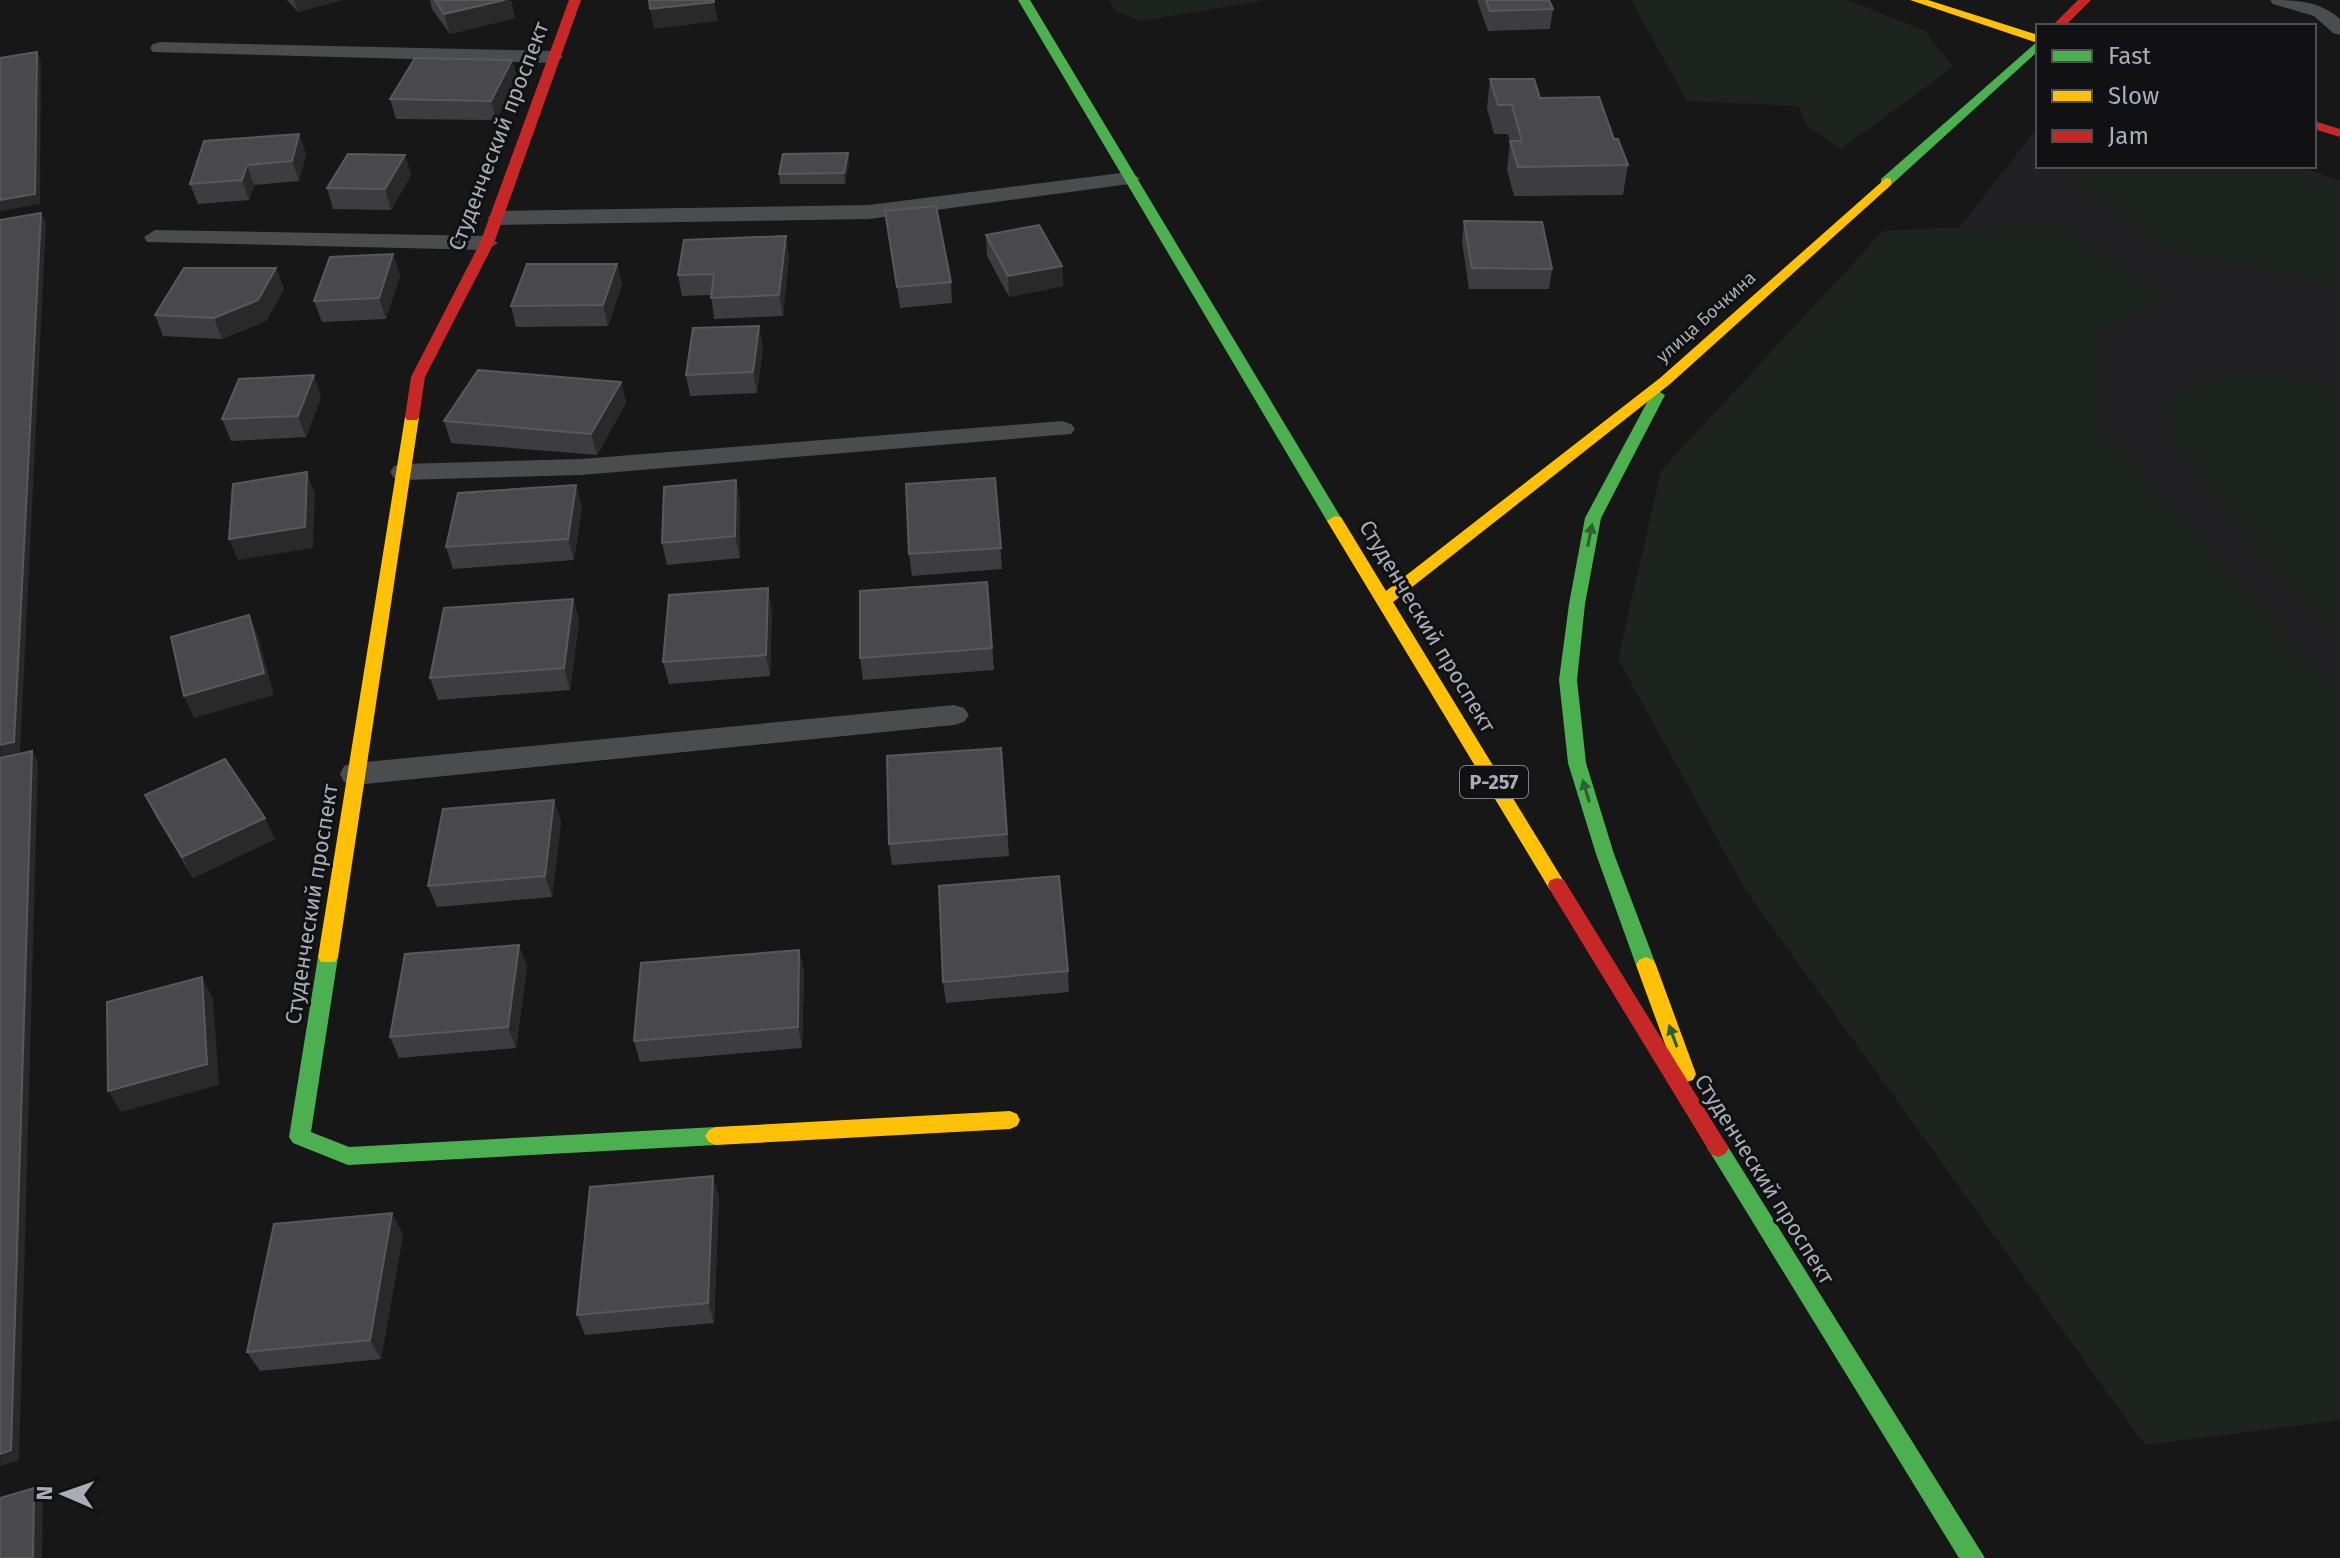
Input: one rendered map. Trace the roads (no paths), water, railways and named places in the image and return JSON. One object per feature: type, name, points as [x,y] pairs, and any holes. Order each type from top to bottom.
[{"type":"main road","name":"Студенческий проспект","points":[[575,0],[498,218],[418,377],[300,1137],[348,1156],[1010,1120]]},
{"type":"main road","name":"Студенческий проспект","points":[[1024,0],[1709,1136],[1973,1558]]},
{"type":"main road","points":[[1916,0],[2036,38]]},
{"type":"main road","points":[[2060,24],[2085,0]]},
{"type":"main road","name":"улица Бочкина","points":[[1384,601],[1665,381],[2036,47]]},
{"type":"main road","points":[[2316,126],[2340,133]]},
{"type":"main road","points":[[1665,381],[1593,518],[1577,604],[1568,680],[1577,763],[1605,854],[1709,1136]]},
{"type":"lane","points":[[2280,0],[2325,6],[2340,29]]},
{"type":"lane","points":[[160,48],[553,57]]},
{"type":"lane","points":[[498,218],[869,212],[1129,178]]},
{"type":"lane","points":[[155,237],[487,243]]},
{"type":"lane","points":[[403,472],[581,467],[1062,429]]},
{"type":"lane","points":[[355,774],[954,715]]}]
